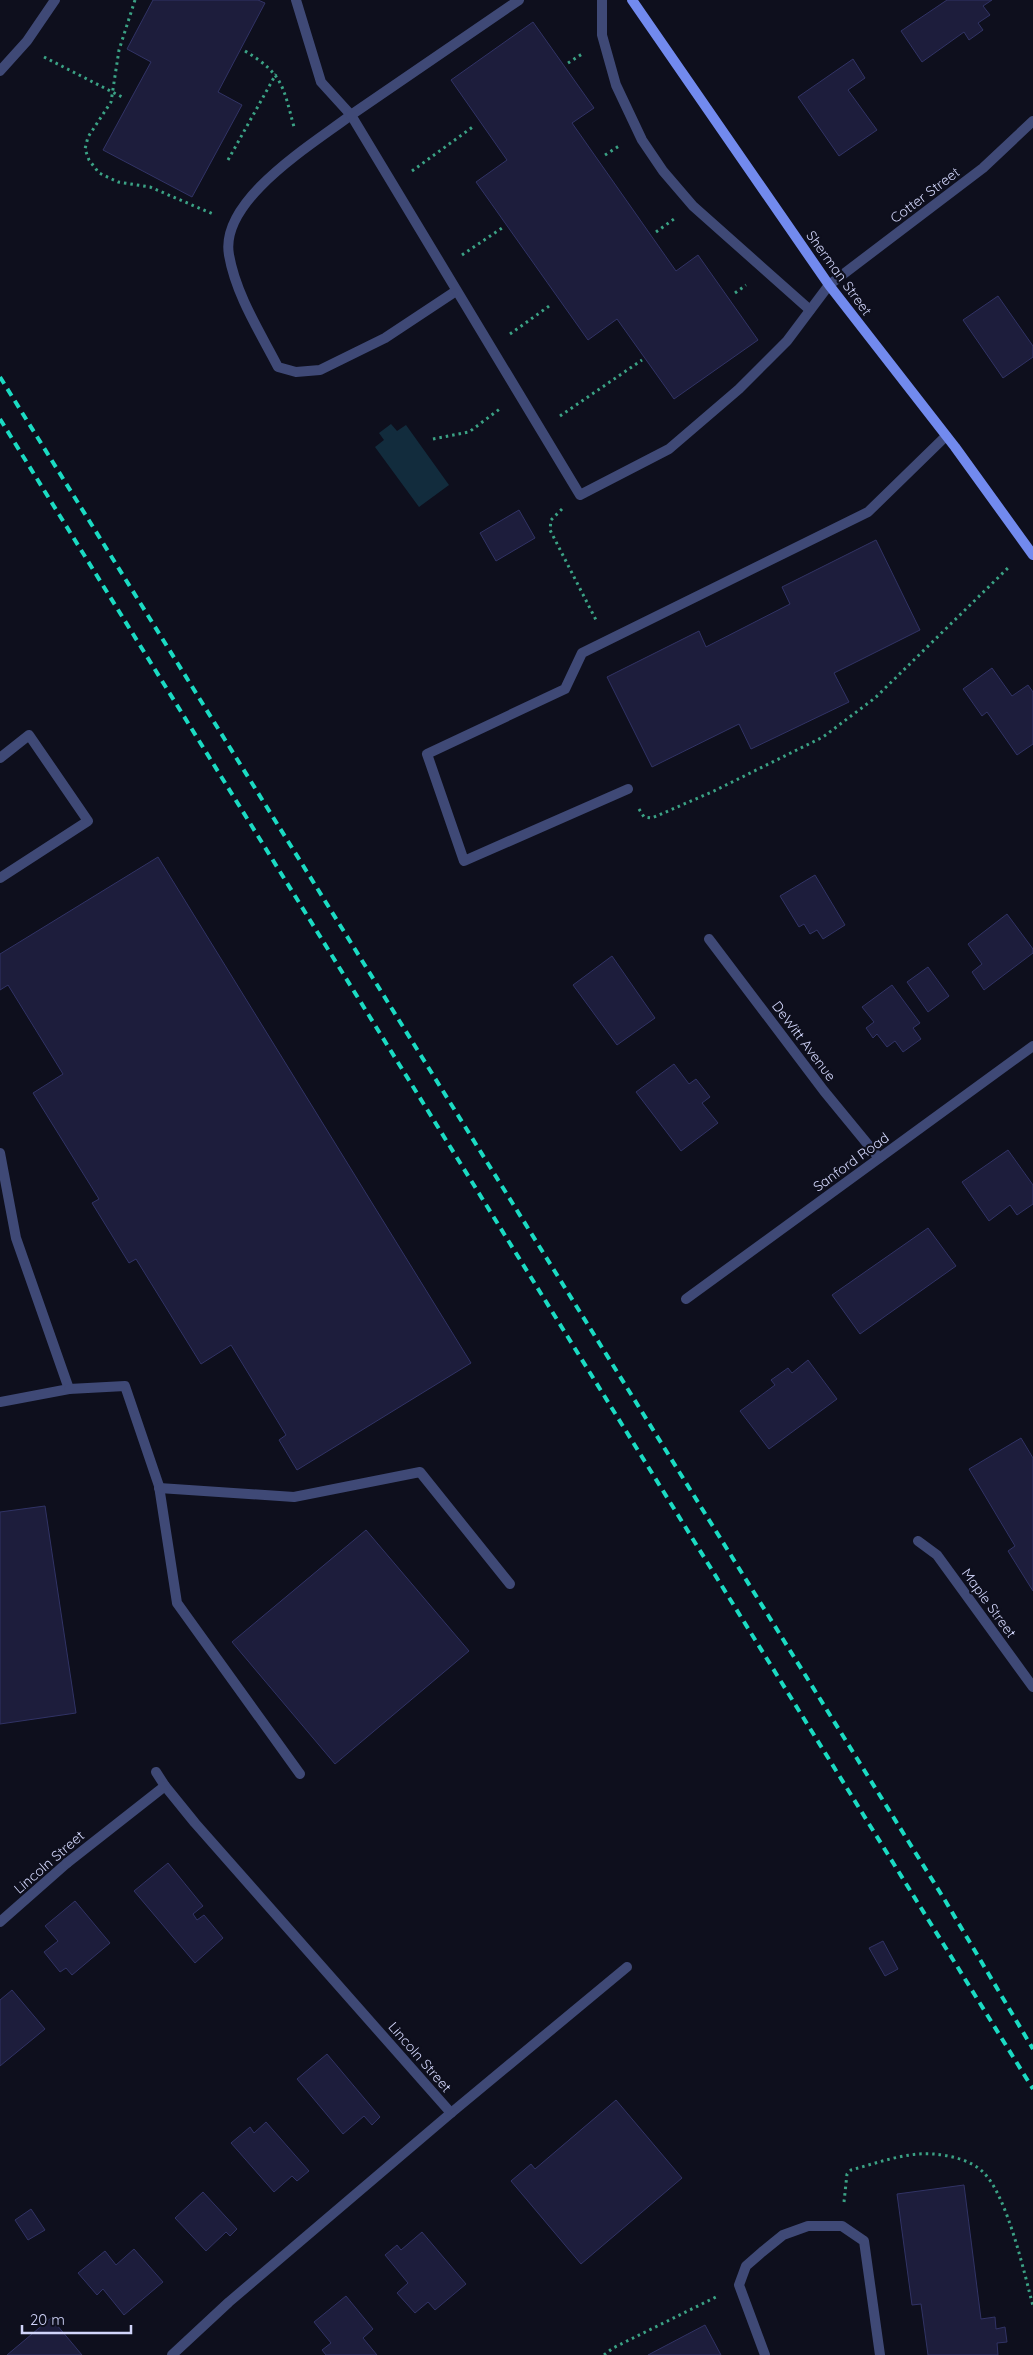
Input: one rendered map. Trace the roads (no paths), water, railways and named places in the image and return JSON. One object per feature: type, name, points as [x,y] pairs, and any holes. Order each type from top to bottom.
[{"type":"main road","name":"Sherman Street","points":[[632,0],[830,285],[946,436],[1033,555]]},
{"type":"street","points":[[0,71],[27,41],[55,0]]},
{"type":"street","points":[[296,0],[321,82],[352,115],[456,291],[385,338],[320,370],[296,372],[278,367],[236,282],[228,254],[234,223],[246,201],[266,180],[352,115],[519,0]]},
{"type":"street","points":[[602,0],[602,35],[616,85],[642,140],[663,170],[693,206],[810,310]]},
{"type":"street","name":"Cotter Street","points":[[456,291],[580,495],[669,449],[739,389],[787,340],[830,285],[984,168],[1033,121]]},
{"type":"street","points":[[628,789],[464,860],[427,754],[565,689],[582,653],[868,512],[946,436]]},
{"type":"street","points":[[0,758],[29,734],[88,821],[0,878]]},
{"type":"street","name":"DeWitt Avenue","points":[[709,939],[824,1091],[879,1158]]},
{"type":"street","name":"Sanford Road","points":[[686,1299],[1033,1046]]},
{"type":"street","points":[[0,1153],[16,1238],[68,1389]]},
{"type":"street","points":[[0,1402],[68,1389],[125,1386],[160,1488],[177,1603],[300,1774]]},
{"type":"street","points":[[160,1488],[294,1497],[420,1472],[510,1584]]},
{"type":"street","name":"Maple Street","points":[[918,1541],[937,1555],[1033,1687]]},
{"type":"street","name":"Lincoln Street","points":[[156,1772],[165,1786],[451,2113],[229,2302],[172,2355]]},
{"type":"street","name":"Lincoln Street","points":[[0,1922],[67,1863],[165,1786]]},
{"type":"street","points":[[451,2113],[627,1967]]},
{"type":"street","points":[[765,2355],[739,2285],[746,2266],[783,2235],[808,2226],[842,2226],[864,2241],[880,2355]]},
{"type":"water","points":[[391,424],[397,431],[406,425],[449,485],[419,507],[375,447],[384,440],[379,433]]},
{"type":"railway","points":[[0,377],[946,1902],[1033,2049]]},
{"type":"railway","points":[[0,419],[1033,2089]]}]
